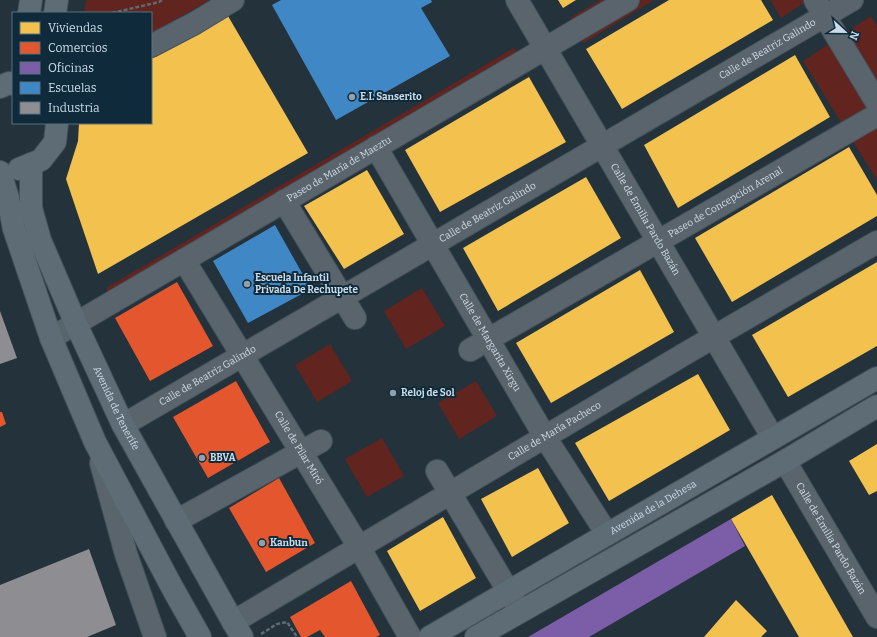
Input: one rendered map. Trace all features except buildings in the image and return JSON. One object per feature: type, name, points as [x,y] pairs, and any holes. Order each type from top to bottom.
[{"type":"main road","points":[[29,12],[32,0]]},
{"type":"main road","points":[[55,12],[57,0]]},
{"type":"main road","points":[[0,166],[21,169],[41,160],[55,142],[57,124]]},
{"type":"main road","name":"Avenida de Tenerife","points":[[31,164],[31,208],[40,240],[76,324],[122,425],[238,630]]},
{"type":"main road","points":[[0,172],[8,198],[14,229],[51,338],[95,442],[200,637]]},
{"type":"main road","name":"Avenida de la Dehesa","points":[[430,637],[877,378]]},
{"type":"main road","points":[[476,637],[785,461],[877,406]]},
{"type":"street","points":[[152,45],[234,0]]},
{"type":"street","name":"Calle de Emilia Pardo Bazán","points":[[517,0],[773,438]]},
{"type":"street","name":"Paseo de María de Maeztu","points":[[51,338],[628,0]]},
{"type":"street","name":"Calle de Beatriz Galindo","points":[[122,425],[432,244],[602,147],[820,8],[852,0]]},
{"type":"street","points":[[820,8],[877,104]]},
{"type":"street","name":"Paseo de Concepción Arenal","points":[[470,350],[877,115]]},
{"type":"street","name":"Calle de Margarita Xirgu","points":[[376,148],[545,436],[607,534]]},
{"type":"street","points":[[284,201],[355,318]]},
{"type":"street","name":"Calle de María Pacheco","points":[[238,630],[359,547],[713,337],[877,242]]},
{"type":"street","name":"Calle de Pilar Miró","points":[[184,260],[359,547],[410,637]]},
{"type":"street","points":[[176,521],[321,441]]},
{"type":"street","points":[[95,442],[126,554],[155,637]]},
{"type":"street","name":"Calle de Emilia Pardo Bazán","points":[[785,461],[877,617]]},
{"type":"street","points":[[437,471],[520,611]]},
{"type":"path","points":[[116,12],[162,0]]},
{"type":"path","points":[[255,637],[277,624],[287,622],[297,637]]},
{"type":"shaded area","points":[[86,0],[210,0],[152,32],[152,12],[84,12]]},
{"type":"shaded area","points":[[600,0],[654,0],[584,43],[570,18]]},
{"type":"shaded area","points":[[770,0],[808,0],[781,18]]},
{"type":"shaded area","points":[[871,16],[877,26],[877,180],[803,61]]},
{"type":"shaded area","points":[[514,48],[528,70],[115,312],[106,288]]},
{"type":"shaded area","points":[[422,288],[445,326],[406,349],[384,311]]},
{"type":"shaded area","points":[[330,344],[352,381],[317,402],[295,365]]},
{"type":"shaded area","points":[[476,381],[497,416],[459,439],[438,403]]},
{"type":"shaded area","points":[[382,438],[404,476],[367,497],[345,459]]},
{"type":"place","name":"E.I. Sanserito","points":[[352,97]]},
{"type":"place","name":"Escuela Infantil Privada De Rechupete","points":[[247,284]]},
{"type":"place","name":"Reloj de Sol","points":[[393,393]]},
{"type":"place","name":"BBVA","points":[[202,458]]},
{"type":"place","name":"Kanbun","points":[[262,543]]}]
